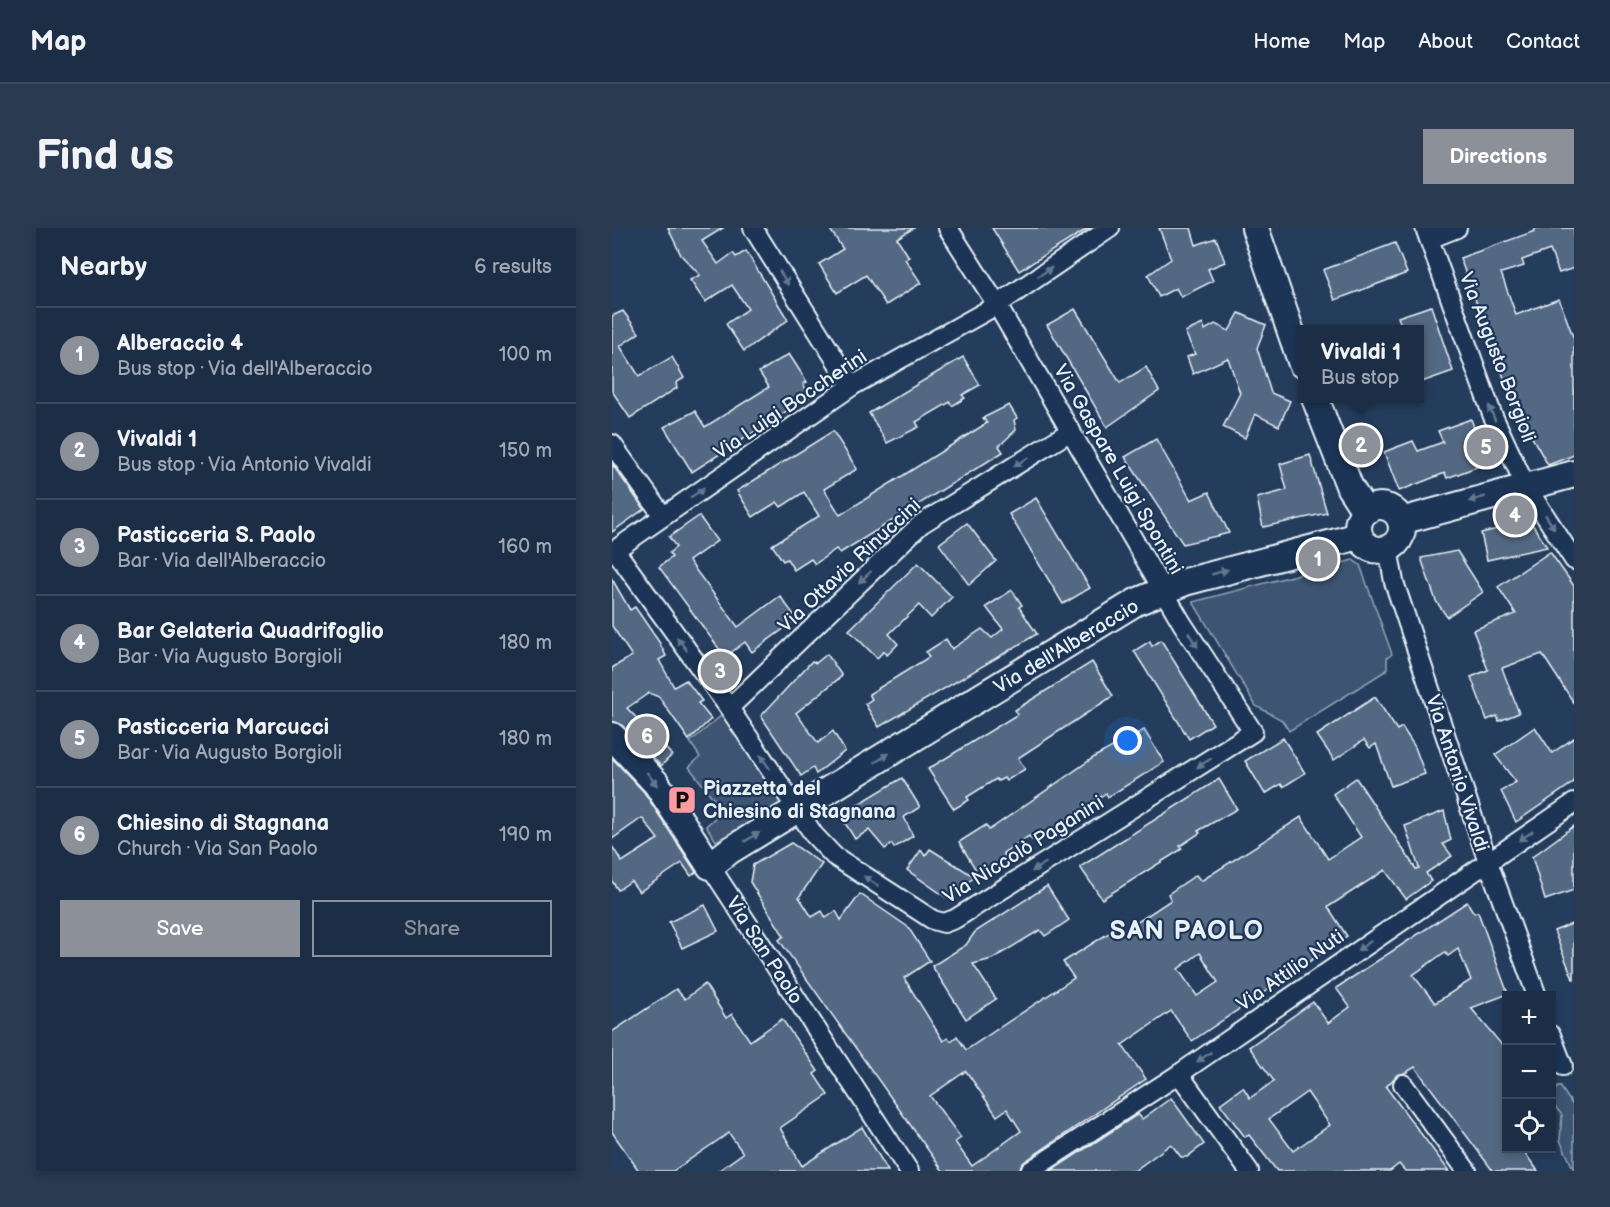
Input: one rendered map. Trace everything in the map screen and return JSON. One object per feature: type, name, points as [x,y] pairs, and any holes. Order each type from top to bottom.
[{"type":"street","points":[[753,228],[852,386]]},
{"type":"street","name":"Via Gaspare Luigi Spontini","points":[[948,228],[997,304],[1182,623],[1253,732]]},
{"type":"street","name":"Via Luigi Boccherini","points":[[613,551],[852,386],[997,304],[1110,228]]},
{"type":"street","points":[[1255,228],[1298,352]]},
{"type":"street","points":[[1272,228],[1306,325]]},
{"type":"street","points":[[1427,234],[1457,228]]},
{"type":"street","name":"Via Augusto Borgioli","points":[[1427,234],[1492,414],[1526,485],[1574,560]]},
{"type":"street","points":[[1317,403],[1350,488],[1367,518]]},
{"type":"street","points":[[1334,403],[1364,483],[1367,518],[1372,549],[1388,548],[1401,534],[1401,521],[1393,510],[1367,518]]},
{"type":"street","name":"Via Ottavio Rinuccini","points":[[729,708],[921,524],[1071,431]]},
{"type":"street","points":[[612,444],[663,516]]},
{"type":"street","points":[[1401,521],[1526,485],[1574,474]]},
{"type":"street","name":"Via dell'Alberaccio","points":[[710,866],[1136,602],[1164,589],[1367,518]]},
{"type":"street","name":"Via Antonio Vivaldi","points":[[1388,548],[1394,582],[1488,862],[1535,991]]},
{"type":"street","points":[[613,551],[729,708],[796,811]]},
{"type":"street","name":"Via Niccolò Paganini","points":[[796,811],[834,856],[922,914],[944,923],[955,919],[1253,732]]},
{"type":"street","name":"Via San Paolo","points":[[612,736],[656,783],[909,1171]]},
{"type":"street","name":"Via Attilio Nuti","points":[[1030,1171],[1179,1074],[1574,803]]},
{"type":"street","points":[[1555,1045],[1563,1066]]},
{"type":"street","points":[[1179,1074],[1249,1171]]},
{"type":"street","points":[[1402,1084],[1467,1171]]},
{"type":"shaded area","points":[[1353,560],[1360,565],[1392,654],[1387,658],[1387,670],[1289,731],[1282,720],[1256,706],[1193,602]]},
{"type":"shaded area","points":[[722,715],[786,803],[716,841],[706,826],[723,811],[689,767],[700,757],[690,742]]},
{"type":"shaded area","points":[[1560,1086],[1574,1107],[1574,1170],[1560,1140],[1562,1115],[1556,1108],[1556,1088]]},
{"type":"building","points":[[668,228],[723,228],[702,241],[718,264],[733,253],[736,257],[746,251],[788,320],[744,351],[726,324],[748,309],[732,285],[705,302],[690,280],[700,275],[681,255]]},
{"type":"building","points":[[829,228],[914,228],[897,238],[909,257],[905,259],[921,283],[886,305],[866,275],[837,293],[819,264],[843,249]]},
{"type":"building","points":[[992,228],[1089,228],[1019,271]]},
{"type":"building","points":[[1159,228],[1191,228],[1196,245],[1216,238],[1225,262],[1208,269],[1213,281],[1181,297],[1176,288],[1159,297],[1148,275],[1171,259]]},
{"type":"building","points":[[1534,228],[1574,228],[1574,268],[1559,273],[1550,250],[1522,260],[1524,266],[1501,273],[1516,315],[1559,299],[1574,339],[1574,455],[1548,465],[1515,408],[1460,258],[1535,231]]},
{"type":"building","points":[[1395,243],[1407,273],[1335,300],[1323,270]]},
{"type":"building","points":[[1431,306],[1453,371],[1424,381],[1424,325],[1401,325],[1398,317]]},
{"type":"building","points":[[1075,309],[1120,383],[1146,367],[1159,391],[1107,427],[1047,325]]},
{"type":"building","points":[[623,311],[639,333],[620,346],[639,376],[672,357],[684,378],[676,383],[677,388],[630,418],[612,391],[612,316]]},
{"type":"building","points":[[1239,313],[1266,325],[1257,348],[1271,393],[1290,401],[1279,426],[1255,414],[1245,438],[1223,427],[1240,393],[1228,358],[1193,374],[1187,357],[1195,354],[1185,332],[1203,324],[1205,330],[1215,324],[1229,331]]},
{"type":"building","points":[[789,354],[807,382],[803,384],[810,396],[692,472],[664,427],[695,411],[705,427],[769,387],[759,372]]},
{"type":"building","points":[[963,357],[980,385],[962,395],[965,398],[952,406],[950,402],[916,422],[919,427],[887,443],[869,413]]},
{"type":"building","points":[[1009,405],[1017,418],[1014,420],[1016,430],[999,446],[1003,452],[840,553],[836,549],[815,564],[811,559],[794,570],[787,559],[783,561],[772,545],[819,516],[804,492],[781,507],[777,502],[753,517],[737,491],[833,431],[857,469],[824,489],[840,515],[987,423],[983,418]]},
{"type":"building","points":[[1471,419],[1482,449],[1477,451],[1482,465],[1447,478],[1445,473],[1399,491],[1384,452],[1413,441],[1418,451],[1443,442],[1438,431]]},
{"type":"building","points":[[1156,439],[1191,500],[1209,492],[1229,533],[1183,544],[1125,457]]},
{"type":"building","points":[[1310,455],[1327,513],[1263,527],[1257,498],[1287,490],[1280,464]]},
{"type":"building","points":[[612,464],[644,509],[612,532]]},
{"type":"building","points":[[1036,498],[1090,588],[1063,604],[1009,514]]},
{"type":"building","points":[[699,516],[717,541],[689,561],[738,627],[780,596],[797,619],[752,652],[745,642],[725,657],[659,567],[672,557],[669,553],[676,547],[669,537]]},
{"type":"building","points":[[1530,521],[1547,547],[1487,560],[1481,533]]},
{"type":"building","points":[[967,523],[996,561],[969,585],[939,544]]},
{"type":"building","points":[[1457,551],[1483,592],[1447,617],[1436,601],[1421,558]]},
{"type":"building","points":[[1550,552],[1574,586],[1574,703],[1542,654],[1502,668],[1519,713],[1499,721],[1497,716],[1487,720],[1471,677],[1488,670],[1473,630],[1516,614],[1498,587]]},
{"type":"building","points":[[918,563],[952,597],[931,618],[919,605],[889,634],[898,644],[887,655],[884,651],[877,658],[849,630]]},
{"type":"building","points":[[612,579],[630,610],[635,607],[659,642],[666,656],[659,660],[674,687],[686,680],[702,701],[698,703],[711,719],[689,740],[659,697],[649,693],[627,708],[672,755],[661,766],[623,726],[612,721],[612,668],[632,656],[612,626]]},
{"type":"building","points":[[1012,590],[1022,605],[1019,607],[1037,634],[879,727],[865,704],[872,699],[869,694],[929,657],[926,652],[946,639],[952,649],[982,629],[992,638],[1003,629],[986,607]]},
{"type":"building","points":[[1161,640],[1213,724],[1189,739],[1134,651],[1150,641],[1152,646]]},
{"type":"building","points":[[827,654],[842,676],[796,713],[818,743],[833,731],[845,751],[816,774],[813,768],[801,776],[761,716],[812,661],[816,663]]},
{"type":"building","points":[[1092,662],[1113,696],[1018,758],[1025,769],[1006,781],[1004,778],[998,781],[996,779],[967,797],[969,800],[954,809],[928,769],[1018,714],[1015,710]]},
{"type":"building","points":[[1375,697],[1397,730],[1402,727],[1415,747],[1425,774],[1391,786],[1376,744],[1370,748],[1364,740],[1334,760],[1317,735]]},
{"type":"building","points":[[1535,727],[1552,753],[1574,738],[1574,782],[1516,822],[1501,791],[1516,782],[1495,755]]},
{"type":"building","points":[[1144,730],[1164,762],[1108,797],[1106,793],[1041,837],[1040,835],[1032,840],[1029,836],[1003,853],[1006,858],[979,875],[959,842],[986,825],[989,830],[1096,756]]},
{"type":"building","points":[[1283,738],[1305,773],[1283,787],[1281,784],[1265,794],[1245,761]]},
{"type":"building","points":[[612,758],[644,792],[696,872],[691,876],[682,863],[639,892],[631,881],[618,890],[612,881],[612,846],[622,862],[658,839],[642,818],[612,839]]},
{"type":"building","points":[[902,778],[920,807],[904,817],[913,836],[894,848],[892,844],[885,849],[869,830],[855,839],[840,815]]},
{"type":"building","points":[[1356,778],[1416,869],[1419,868],[1405,826],[1444,811],[1451,840],[1443,844],[1452,856],[1426,873],[1431,881],[1406,899],[1385,870],[1328,907],[1347,936],[1192,1041],[1171,1011],[1122,1045],[1146,1079],[1024,1162],[1019,1171],[943,1171],[779,940],[784,936],[750,882],[753,865],[791,843],[822,864],[799,897],[812,917],[822,911],[826,918],[836,911],[841,920],[860,894],[908,927],[930,961],[904,978],[943,1041],[948,1038],[951,1041],[957,1036],[966,1050],[1074,978],[1063,962],[1112,931],[1115,937],[1171,900],[1168,894],[1196,875],[1201,881],[1301,817],[1328,859],[1361,837],[1333,794]],"holes":[[[1200,953],[1218,982],[1197,996],[1178,969]],[[966,1071],[997,1116],[1007,1109],[1021,1131],[972,1166],[955,1142],[961,1138],[930,1096]]]},
{"type":"building","points":[[1219,779],[1237,809],[1198,831],[1200,833],[1180,846],[1182,849],[1102,899],[1080,867]]},
{"type":"building","points":[[1574,826],[1574,890],[1545,900],[1532,857]]},
{"type":"building","points":[[930,849],[975,877],[946,897],[907,870],[921,850],[925,856]]},
{"type":"building","points":[[1047,886],[1069,920],[1045,936],[1040,930],[992,959],[973,964],[996,999],[966,1019],[932,966],[966,945],[975,932]]},
{"type":"building","points":[[1467,902],[1474,913],[1478,912],[1507,991],[1502,991],[1502,996],[1471,1008],[1502,1045],[1502,1153],[1525,1153],[1538,1171],[1493,1171],[1415,1067],[1397,1075],[1386,1087],[1449,1171],[1405,1171],[1399,1164],[1390,1171],[1277,1171],[1249,1135],[1245,1137],[1220,1104],[1243,1087],[1250,1098],[1274,1081],[1249,1047],[1313,1002],[1328,1023],[1350,1007],[1336,988]],"holes":[[[1458,949],[1471,980],[1435,1003],[1413,975],[1445,952],[1448,956]],[[1307,1092],[1330,1125],[1293,1151],[1269,1119]]]},
{"type":"building","points":[[705,905],[718,931],[682,948],[669,922]]},
{"type":"building","points":[[1574,923],[1574,979],[1573,979],[1554,931]]},
{"type":"building","points":[[705,984],[726,1018],[732,1014],[750,1041],[782,1019],[818,1071],[814,1074],[828,1095],[780,1128],[802,1166],[862,1127],[888,1171],[718,1171],[743,1153],[729,1133],[673,1171],[639,1171],[612,1132],[612,1032],[676,989],[685,999]]},
{"type":"building","points":[[1171,1098],[1204,1144],[1187,1157],[1181,1157],[1171,1144],[1134,1171],[1051,1171],[1138,1114],[1142,1119]]},
{"type":"place","name":"Vivaldi 1","points":[[1361,445]]},
{"type":"place","name":"Pasticceria Marcucci","points":[[1486,447]]},
{"type":"place","name":"Bar Gelateria Quadrifoglio","points":[[1515,515]]},
{"type":"place","name":"Alberaccio 4","points":[[1318,559]]},
{"type":"place","name":"Pasticceria S. Paolo","points":[[720,671]]},
{"type":"place","name":"Chiesino di Stagnana","points":[[647,736]]},
{"type":"place","name":"Piazzetta del Chiesino di Stagnana","points":[[682,800]]},
{"type":"district","name":"SAN PAOLO","points":[[1187,930]]}]
